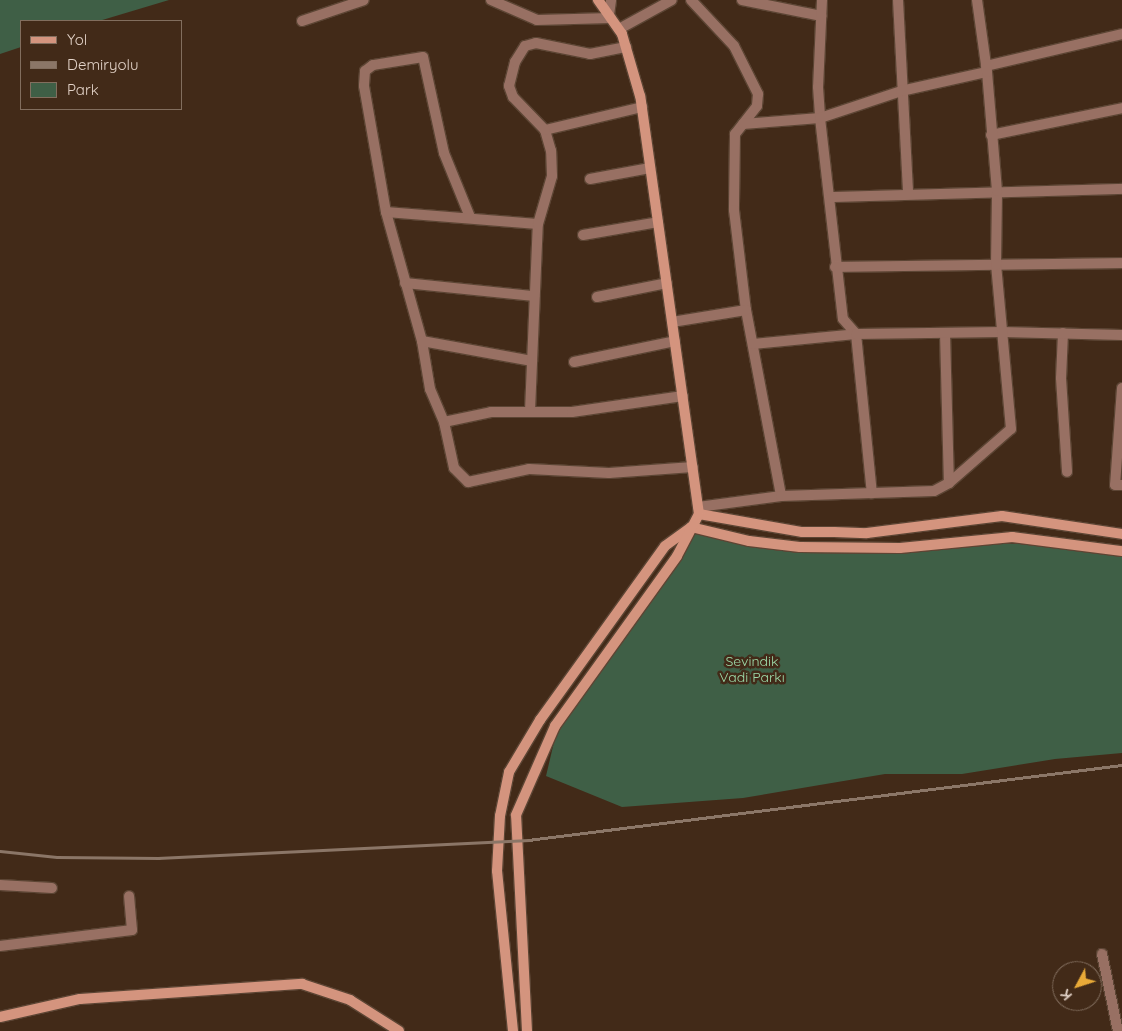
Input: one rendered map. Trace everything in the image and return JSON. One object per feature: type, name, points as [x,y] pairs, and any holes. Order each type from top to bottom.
[{"type":"street","points":[[302,21],[364,0]]},
{"type":"street","points":[[491,0],[537,20],[610,17]]},
{"type":"street","points":[[527,1031],[516,815],[555,726],[678,556],[698,511],[642,107],[626,47],[619,29],[598,0]]},
{"type":"street","points":[[610,17],[611,0]]},
{"type":"street","points":[[619,29],[672,0]]},
{"type":"street","points":[[690,0],[734,46],[750,72],[758,94],[757,106],[735,134],[732,155],[734,210],[746,310],[781,496]]},
{"type":"street","points":[[742,0],[821,16]]},
{"type":"street","points":[[822,0],[818,87],[830,198],[835,267],[843,319],[856,334],[872,493]]},
{"type":"street","points":[[898,0],[901,91],[908,193]]},
{"type":"street","points":[[698,511],[781,496],[934,490],[949,483],[1011,429],[1012,416],[996,265],[996,190],[987,69],[977,0]]},
{"type":"street","points":[[743,124],[820,118],[901,91],[1122,34]]},
{"type":"street","points":[[530,411],[538,224],[552,176],[551,151],[545,130],[513,97],[509,86],[514,62],[525,46],[550,44],[590,54],[626,47]]},
{"type":"street","points":[[470,217],[444,154],[423,57],[395,60],[373,66],[365,71],[369,126],[386,212],[422,341],[430,389],[444,422],[454,468],[468,482],[530,469],[609,474],[693,467]]},
{"type":"street","points":[[545,130],[642,107]]},
{"type":"street","points":[[991,135],[1122,108]]},
{"type":"street","points":[[590,179],[650,168]]},
{"type":"street","points":[[830,198],[996,190],[1122,189]]},
{"type":"street","points":[[386,212],[470,217],[538,224]]},
{"type":"street","points":[[583,235],[658,222]]},
{"type":"street","points":[[835,267],[1122,263]]},
{"type":"street","points":[[405,282],[534,296]]},
{"type":"street","points":[[598,297],[667,283]]},
{"type":"street","points":[[672,322],[746,310]]},
{"type":"street","points":[[753,344],[856,334],[1002,332],[1122,335]]},
{"type":"street","points":[[945,333],[949,483]]},
{"type":"street","points":[[1063,333],[1062,378],[1067,472]]},
{"type":"street","points":[[422,341],[532,361]]},
{"type":"street","points":[[574,362],[675,341]]},
{"type":"street","points":[[1122,388],[1115,485],[1122,485]]},
{"type":"street","points":[[444,422],[491,412],[572,412],[683,396]]},
{"type":"street","points":[[698,511],[802,532],[867,533],[1002,516],[1122,534]]},
{"type":"street","points":[[513,1031],[497,871],[500,816],[509,772],[540,720],[665,546],[691,527],[748,541],[800,547],[900,548],[1012,537],[1122,551]]},
{"type":"street","points":[[0,885],[52,888]]},
{"type":"street","points":[[0,946],[132,930],[129,896]]},
{"type":"street","points":[[1102,954],[1118,1031]]},
{"type":"street","points":[[0,1018],[80,999],[302,984],[350,1000],[400,1031]]},
{"type":"green space","points":[[0,0],[169,0],[102,20],[20,20],[20,47],[0,54]]},
{"type":"green space","name":"Sevindik Vadi Parkı","points":[[691,527],[800,547],[968,541],[1122,550],[1122,753],[1055,759],[962,774],[885,774],[743,798],[622,807],[546,776],[559,721]]},
{"type":"railway","points":[[0,851],[57,857],[159,858],[528,840],[1122,765]]}]
